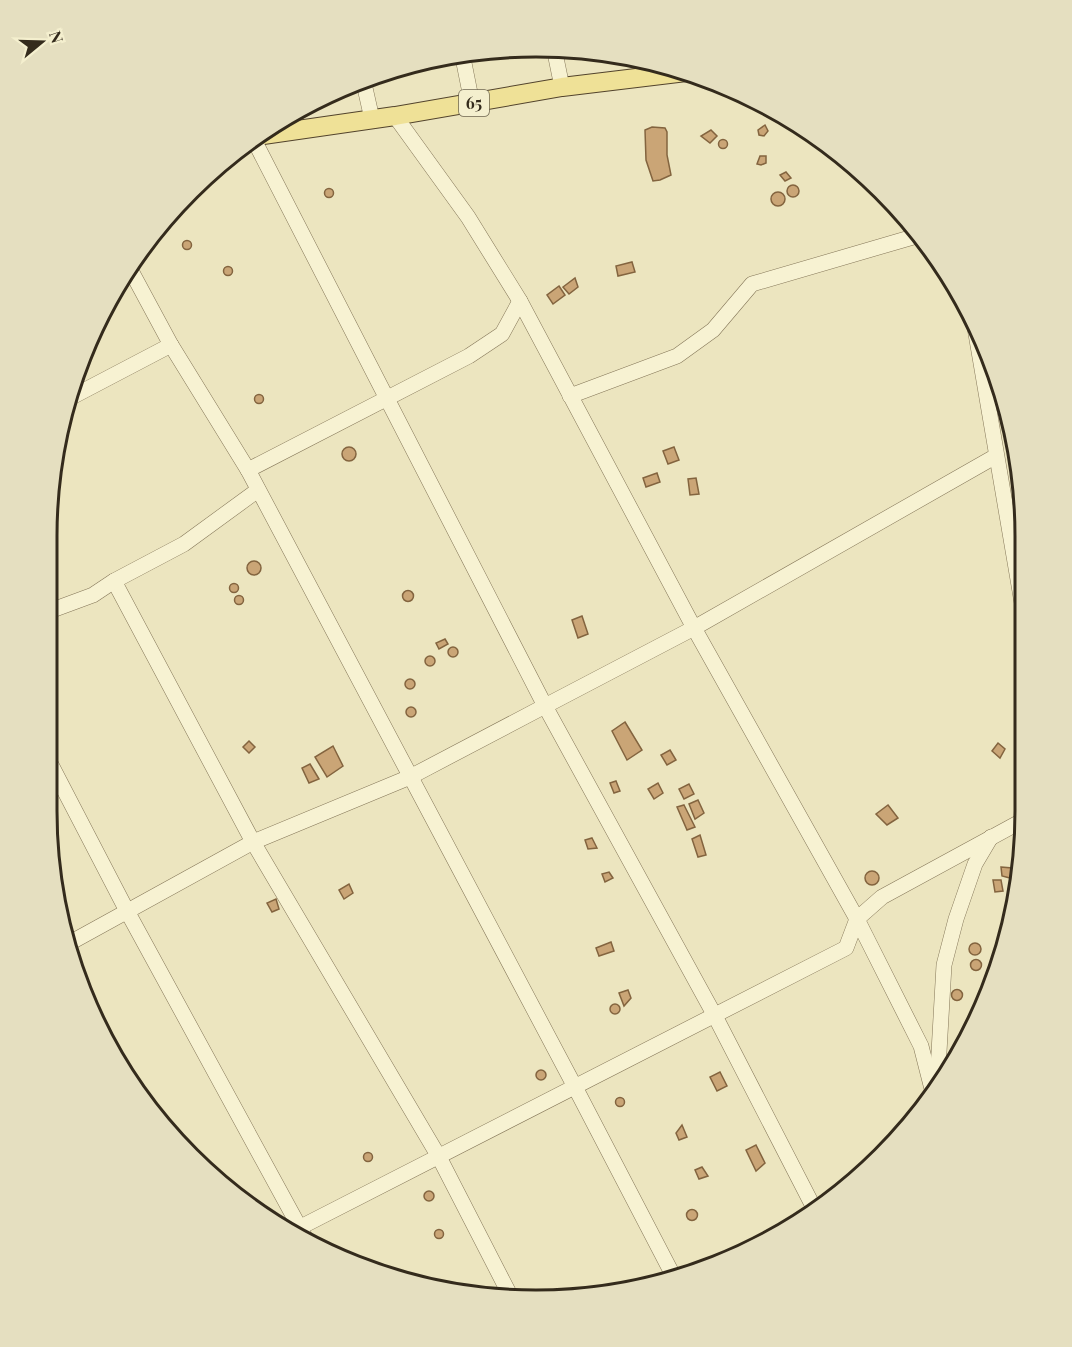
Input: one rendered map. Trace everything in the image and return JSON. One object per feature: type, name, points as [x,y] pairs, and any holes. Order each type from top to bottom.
[{"type":"main road","name":"65","points":[[283,130],[395,116],[561,87],[665,75]]},
{"type":"street","points":[[556,58],[561,87]]},
{"type":"street","points":[[464,63],[472,103]]},
{"type":"street","points":[[365,88],[372,119]]},
{"type":"street","points":[[395,116],[468,217],[520,301],[694,628],[857,920],[921,1046],[930,1083]]},
{"type":"street","points":[[257,147],[545,706],[715,1016],[811,1203]]},
{"type":"street","points":[[570,396],[677,356],[713,330],[752,284],[911,238]]},
{"type":"street","points":[[134,276],[171,345],[248,470],[671,1271]]},
{"type":"street","points":[[248,470],[469,356],[502,334],[520,301]]},
{"type":"street","points":[[78,394],[171,345]]},
{"type":"street","points":[[979,353],[1015,563]]},
{"type":"street","points":[[75,940],[253,842],[410,777],[694,628],[996,456]]},
{"type":"street","points":[[57,609],[93,596],[114,581],[184,544],[258,490]]},
{"type":"street","points":[[114,581],[253,842],[439,1157],[507,1289]]},
{"type":"street","points":[[57,776],[293,1224]]},
{"type":"street","points":[[304,1231],[439,1157],[846,948],[857,920],[882,897],[1015,825]]},
{"type":"street","points":[[938,1071],[944,965],[956,919],[975,864],[991,837]]},
{"type":"building","points":[[765,125],[768,131],[764,136],[759,135],[758,130]]},
{"type":"building","points":[[652,127],[665,128],[667,132],[667,155],[671,175],[653,181],[646,160],[645,130]]},
{"type":"building","points":[[711,130],[717,136],[710,143],[701,136]]},
{"type":"building","points":[[723,139],[728,144],[723,149],[718,144]]},
{"type":"building","points":[[760,156],[766,156],[766,163],[757,164]]},
{"type":"building","points":[[786,172],[791,178],[785,181],[780,175]]},
{"type":"building","points":[[793,185],[799,191],[793,197],[787,191]]},
{"type":"building","points":[[329,188],[334,193],[329,198],[324,193]]},
{"type":"building","points":[[778,192],[783,194],[785,199],[783,204],[778,206],[773,204],[771,199],[773,194]]},
{"type":"building","points":[[187,240],[192,245],[187,250],[182,245]]},
{"type":"building","points":[[632,262],[635,272],[618,276],[616,266]]},
{"type":"building","points":[[228,266],[233,271],[228,276],[223,271]]},
{"type":"building","points":[[575,278],[578,287],[569,294],[563,287]]},
{"type":"building","points":[[559,286],[565,295],[553,304],[547,295]]},
{"type":"building","points":[[259,394],[264,399],[259,404],[254,399]]},
{"type":"building","points":[[346,447],[352,447],[356,454],[352,461],[346,461],[342,457],[342,451]]},
{"type":"building","points":[[674,447],[679,460],[668,464],[663,451]]},
{"type":"building","points":[[657,473],[660,482],[646,487],[643,478]]},
{"type":"building","points":[[696,478],[699,494],[690,495],[688,479]]},
{"type":"building","points":[[254,561],[259,563],[261,568],[259,573],[254,575],[249,573],[247,568],[249,563]]},
{"type":"building","points":[[234,584],[238,588],[234,592],[230,588]]},
{"type":"building","points":[[408,590],[414,596],[408,602],[402,596]]},
{"type":"building","points":[[239,595],[244,600],[239,605],[234,600]]},
{"type":"building","points":[[582,616],[588,634],[578,638],[572,620]]},
{"type":"building","points":[[445,639],[448,644],[439,649],[436,643]]},
{"type":"building","points":[[453,647],[457,648],[457,656],[453,657],[449,656],[448,652],[449,648]]},
{"type":"building","points":[[430,656],[434,657],[434,665],[430,666],[426,665],[425,661],[426,657]]},
{"type":"building","points":[[410,679],[415,684],[410,689],[405,684]]},
{"type":"building","points":[[411,707],[416,712],[411,717],[406,712]]},
{"type":"building","points":[[625,722],[642,750],[627,760],[612,731]]},
{"type":"building","points":[[249,741],[255,747],[249,753],[243,747]]},
{"type":"building","points":[[998,743],[1005,749],[1000,758],[992,751]]},
{"type":"building","points":[[333,746],[343,766],[327,777],[315,757]]},
{"type":"building","points":[[670,750],[676,760],[667,765],[661,755]]},
{"type":"building","points":[[310,764],[319,779],[309,783],[302,768]]},
{"type":"building","points":[[616,781],[620,791],[614,793],[610,783]]},
{"type":"building","points":[[658,783],[663,793],[654,799],[648,789]]},
{"type":"building","points":[[689,784],[694,794],[684,799],[679,789]]},
{"type":"building","points":[[698,800],[704,813],[695,819],[689,804]]},
{"type":"building","points":[[684,805],[695,827],[687,830],[677,807]]},
{"type":"building","points":[[888,805],[898,818],[887,825],[876,814]]},
{"type":"building","points":[[700,835],[706,855],[698,857],[692,839]]},
{"type":"building","points":[[592,838],[597,848],[588,849],[585,840]]},
{"type":"building","points":[[1001,867],[1012,868],[1010,878],[1002,876]]},
{"type":"building","points":[[872,871],[877,873],[879,878],[877,883],[872,885],[867,883],[865,878],[867,873]]},
{"type":"building","points":[[609,872],[613,878],[605,882],[602,874]]},
{"type":"building","points":[[993,880],[1001,880],[1003,891],[995,892]]},
{"type":"building","points":[[349,884],[353,893],[344,899],[339,890]]},
{"type":"building","points":[[276,899],[279,909],[272,912],[267,903]]},
{"type":"building","points":[[611,942],[614,951],[599,956],[596,948]]},
{"type":"building","points":[[977,943],[981,949],[977,955],[973,955],[969,947]]},
{"type":"building","points":[[976,959],[982,965],[976,971],[970,965]]},
{"type":"building","points":[[628,990],[631,998],[624,1006],[619,993]]},
{"type":"building","points":[[957,990],[961,991],[961,999],[957,1000],[953,999],[952,995],[953,991]]},
{"type":"building","points":[[615,1004],[619,1005],[619,1013],[615,1014],[611,1013],[610,1009],[611,1005]]},
{"type":"building","points":[[541,1070],[545,1071],[545,1079],[541,1080],[537,1079],[536,1075],[537,1071]]},
{"type":"building","points":[[720,1072],[727,1086],[717,1091],[710,1077]]},
{"type":"building","points":[[620,1097],[625,1102],[620,1107],[615,1102]]},
{"type":"building","points":[[682,1125],[687,1137],[679,1140],[676,1133]]},
{"type":"building","points":[[756,1145],[765,1163],[756,1171],[746,1150]]},
{"type":"building","points":[[368,1152],[373,1157],[368,1162],[363,1157]]},
{"type":"building","points":[[702,1167],[708,1176],[699,1179],[695,1170]]},
{"type":"building","points":[[429,1191],[433,1192],[433,1200],[429,1201],[425,1200],[424,1196],[425,1192]]},
{"type":"building","points":[[692,1209],[698,1215],[692,1221],[686,1215]]},
{"type":"building","points":[[439,1230],[443,1234],[439,1238],[435,1234]]}]
